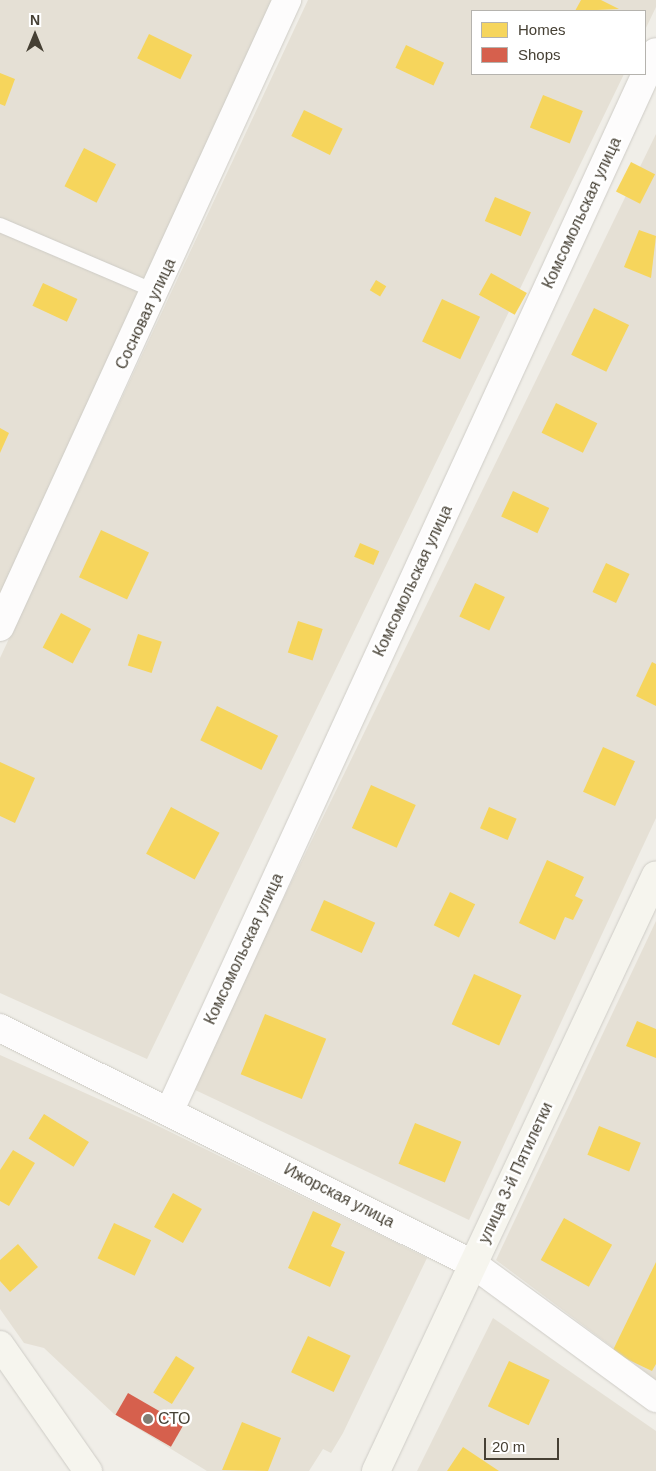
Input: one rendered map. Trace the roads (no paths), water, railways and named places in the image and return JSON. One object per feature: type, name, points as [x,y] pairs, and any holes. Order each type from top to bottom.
[{"type":"street","name":"Сосновая улица","points":[[0,627],[157,292],[288,0]]},
{"type":"street","name":"Комсомольская улица","points":[[646,74],[656,52]]},
{"type":"street","name":"Комсомольская улица","points":[[170,1110],[645,75]]},
{"type":"street","name":"улица 3-й Пятилетки","points":[[376,1471],[656,875]]},
{"type":"street","name":"Ижорская улица","points":[[0,1028],[170,1110],[473,1264],[656,1398]]},
{"type":"street","points":[[0,1345],[88,1471]]},
{"type":"lane","points":[[0,225],[157,292]]},
{"type":"place","name":"СТО","points":[[148,1419]]}]
